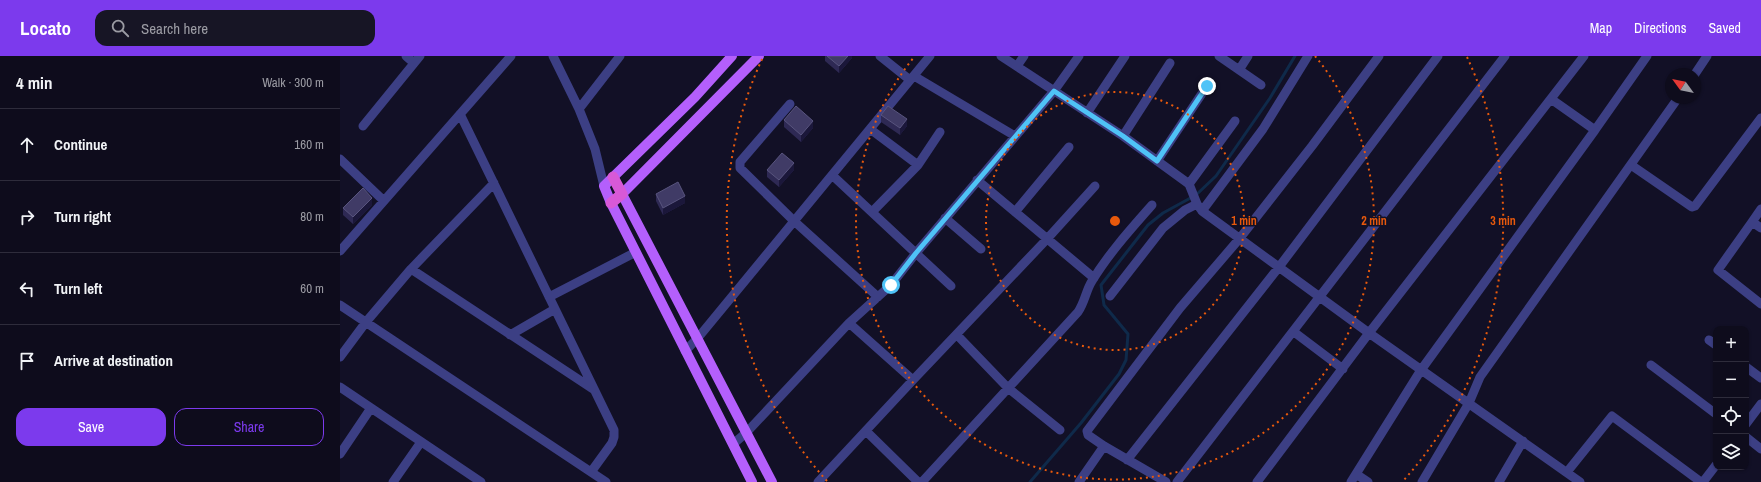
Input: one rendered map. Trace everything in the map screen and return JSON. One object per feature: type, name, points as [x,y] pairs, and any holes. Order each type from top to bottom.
[{"type":"highway","points":[[611,203],[622,194],[613,177]]},
{"type":"main road","points":[[732,56],[695,97],[604,186],[611,203],[752,482]]},
{"type":"main road","points":[[759,56],[622,194],[772,482]]},
{"type":"street","points":[[363,126],[417,60],[406,56]]},
{"type":"street","points":[[340,250],[511,56]]},
{"type":"street","points":[[553,56],[579,109],[598,159],[604,186]]},
{"type":"street","points":[[579,109],[620,56]]},
{"type":"street","points":[[880,56],[912,78],[1015,136]]},
{"type":"street","points":[[686,351],[930,56]]},
{"type":"street","points":[[1001,56],[1123,136],[1157,161],[1190,187],[1198,205],[1240,238],[1320,298],[1580,482]]},
{"type":"street","points":[[1017,66],[1024,56]]},
{"type":"street","points":[[733,444],[746,433],[849,323],[891,285],[945,218],[1054,91],[1079,56]]},
{"type":"street","points":[[1087,112],[1125,56]]},
{"type":"street","points":[[1219,56],[1261,85]]},
{"type":"street","points":[[1239,70],[1248,56]]},
{"type":"street","points":[[1110,296],[1163,228],[1185,210],[1198,205],[1263,129],[1308,56]]},
{"type":"street","points":[[1166,482],[1104,446],[1088,435],[1087,431],[1180,308],[1240,238],[1379,56]]},
{"type":"street","points":[[1127,460],[1279,267],[1438,56]]},
{"type":"street","points":[[1177,482],[1505,56]]},
{"type":"street","points":[[1257,482],[1369,333],[1584,56]]},
{"type":"street","points":[[1368,482],[1353,478],[1421,370],[1647,56]]},
{"type":"street","points":[[1699,68],[1707,56]]},
{"type":"street","points":[[1123,136],[1170,63]]},
{"type":"street","points":[[1157,161],[1207,86]]},
{"type":"street","points":[[1551,99],[1595,130]]},
{"type":"street","points":[[790,104],[739,165],[740,168],[794,221],[878,297]]},
{"type":"street","points":[[1422,482],[1469,403],[1480,377],[1674,104]]},
{"type":"street","points":[[460,114],[614,430],[612,443],[591,472]]},
{"type":"street","points":[[1631,165],[1692,207],[1695,206],[1761,118]]},
{"type":"street","points":[[1190,187],[1235,121]]},
{"type":"street","points":[[870,129],[918,165]]},
{"type":"street","points":[[872,212],[918,165],[940,132]]},
{"type":"street","points":[[1015,212],[1069,147]]},
{"type":"street","points":[[598,159],[613,177]]},
{"type":"street","points":[[340,160],[384,201]]},
{"type":"street","points":[[832,175],[951,286]]},
{"type":"street","points":[[977,180],[1094,278]]},
{"type":"street","points":[[340,357],[366,322],[411,269],[494,183]]},
{"type":"street","points":[[818,482],[1095,186]]},
{"type":"street","points":[[922,482],[1078,312],[1094,278],[1118,245],[1152,205]]},
{"type":"street","points":[[1761,209],[1718,270],[1761,304]]},
{"type":"street","points":[[945,218],[981,249]]},
{"type":"street","points":[[1752,222],[1761,228]]},
{"type":"street","points":[[549,297],[636,252]]},
{"type":"street","points":[[411,269],[594,390]]},
{"type":"street","points":[[340,305],[606,482]]},
{"type":"street","points":[[510,335],[555,309]]},
{"type":"street","points":[[849,323],[913,380]]},
{"type":"street","points":[[1294,332],[1343,368]]},
{"type":"street","points":[[957,334],[1008,388],[1060,430]]},
{"type":"street","points":[[1651,365],[1713,412]]},
{"type":"street","points":[[1749,369],[1761,378]]},
{"type":"street","points":[[340,387],[480,482]]},
{"type":"street","points":[[1749,420],[1761,404]]},
{"type":"street","points":[[340,454],[371,408]]},
{"type":"street","points":[[1566,472],[1612,416],[1702,482],[1713,469]]},
{"type":"street","points":[[866,431],[918,482]]},
{"type":"street","points":[[1749,439],[1761,449]]},
{"type":"street","points":[[1499,482],[1523,441]]},
{"type":"street","points":[[393,482],[421,442]]},
{"type":"street","points":[[1079,482],[1104,446]]},
{"type":"building","points":[[827,56],[848,56],[839,66]]},
{"type":"building","points":[[796,106],[813,121],[801,135],[784,120]]},
{"type":"building","points":[[888,106],[907,119],[900,128],[881,115]]},
{"type":"building","points":[[782,153],[794,163],[779,180],[767,170]]},
{"type":"building","points":[[678,182],[685,196],[663,208],[656,194]]},
{"type":"building","points":[[363,188],[372,198],[353,217],[343,208]]},
{"type":"waterway","points":[[1030,482],[1081,423],[1119,374],[1126,360],[1128,334],[1104,305],[1101,285],[1148,225],[1163,213],[1196,195],[1216,176],[1270,98],[1295,56]]},
{"type":"route","points":[[891,285],[916,253],[1054,91],[1123,136],[1157,161],[1207,86]]}]
